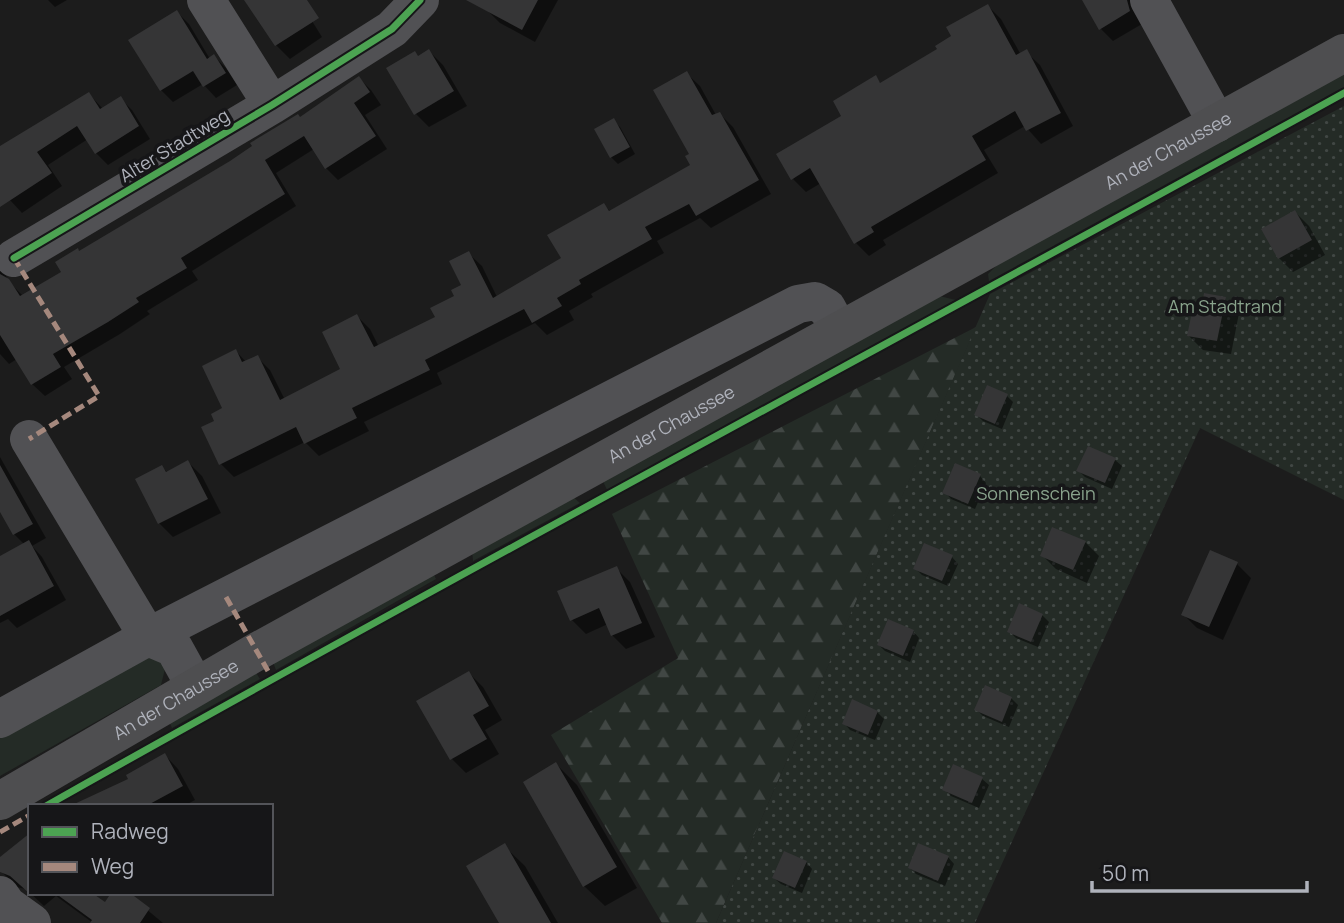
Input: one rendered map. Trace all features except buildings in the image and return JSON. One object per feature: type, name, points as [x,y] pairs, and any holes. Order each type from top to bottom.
[{"type":"main road","name":"An der Chaussee","points":[[0,801],[195,686],[1344,53]]},
{"type":"street","points":[[206,0],[272,105]]},
{"type":"street","name":"Alter Stadtweg","points":[[14,258],[272,105],[393,29],[420,0]]},
{"type":"street","points":[[1149,0],[1217,123]]},
{"type":"street","points":[[0,719],[148,637],[798,304],[814,301],[827,308],[839,330]]},
{"type":"street","points":[[29,439],[148,637],[174,648],[195,686]]},
{"type":"street","points":[[0,895],[7,905],[32,923]]},
{"type":"green space","points":[[1344,71],[1344,87],[989,281],[988,274],[999,263]]},
{"type":"green space","name":"Sonnenschein","points":[[1344,106],[1344,500],[1200,428],[975,923],[716,923],[990,294]]},
{"type":"green space","points":[[935,295],[956,300],[607,490],[602,479]]},
{"type":"green space","points":[[976,327],[716,923],[662,923],[551,735],[678,658],[612,514]]},
{"type":"green space","points":[[572,496],[580,503],[473,561],[472,550]]},
{"type":"green space","points":[[433,573],[436,579],[276,670],[273,662]]},
{"type":"green space","points":[[154,650],[166,665],[161,685],[0,776],[0,727]]},
{"type":"green space","points":[[255,671],[260,679],[172,728],[169,721]]},
{"type":"marked path","points":[[14,258],[99,396],[29,439]]},
{"type":"marked path","points":[[226,597],[272,678]]},
{"type":"marked path","points":[[0,832],[28,816]]},
{"type":"cycle path","points":[[14,258],[272,105],[392,29],[420,0]]},
{"type":"cycle path","points":[[50,804],[369,626],[1344,93]]},
{"type":"park label","name":"Am Stadtrand","points":[[1225,306]]}]
